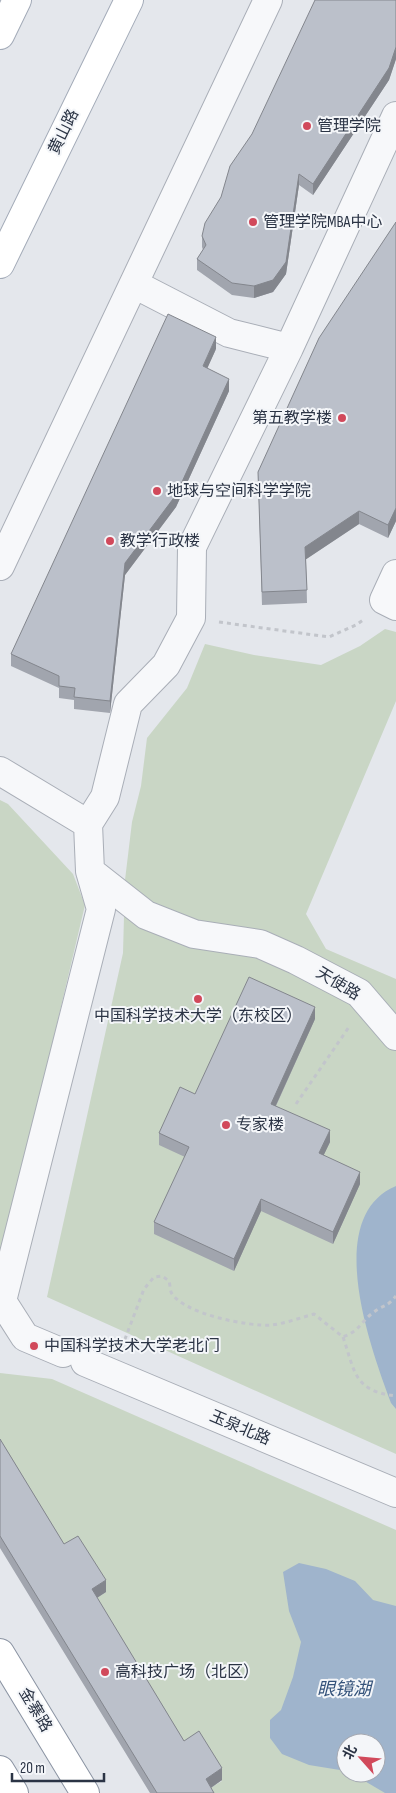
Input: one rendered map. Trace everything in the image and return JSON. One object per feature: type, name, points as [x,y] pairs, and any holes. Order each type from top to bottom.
[{"type":"main road","points":[[0,35],[17,0]]},
{"type":"main road","name":"黄山路","points":[[0,264],[129,0]]},
{"type":"main road","name":"金寨路","points":[[0,1653],[85,1793]]},
{"type":"main road","points":[[0,1770],[14,1793]]},
{"type":"street","points":[[0,566],[268,0]]},
{"type":"street","points":[[90,871],[88,824],[105,797],[128,704],[166,665],[192,618],[192,547],[289,348],[396,116]]},
{"type":"street","points":[[134,284],[229,333],[289,348]]},
{"type":"street","points":[[390,603],[396,574]]},
{"type":"street","points":[[0,771],[88,824]]},
{"type":"street","name":"天使路","points":[[90,871],[146,915],[194,934],[260,944],[296,960],[359,993],[396,1036]]},
{"type":"street","name":"玉泉北路","points":[[90,871],[101,909],[2,1301],[25,1337],[396,1493]]},
{"type":"path","points":[[192,618],[330,637],[356,626],[390,603]]},
{"type":"path","points":[[296,1104],[366,1002]]},
{"type":"path","points":[[113,1374],[144,1289],[154,1277],[162,1276],[169,1281],[171,1292],[180,1302],[216,1317],[243,1323],[271,1325],[314,1314],[343,1337],[352,1368],[362,1385],[384,1395],[396,1396]]},
{"type":"path","points":[[343,1337],[355,1332],[374,1312],[387,1307],[396,1296]]},
{"type":"green space","points":[[385,629],[396,632],[396,701],[306,914],[326,949],[396,979],[396,1454],[47,1297],[123,953],[125,880],[132,822],[141,786],[147,738],[187,688],[205,644],[254,655],[321,665],[360,646]]},
{"type":"green space","points":[[0,800],[8,804],[73,874],[85,905],[0,1265]]},
{"type":"green space","points":[[0,1373],[52,1379],[396,1530],[396,1793],[207,1793],[205,1791],[222,1781],[184,1753],[92,1601],[106,1592],[65,1556],[0,1451]]},
{"type":"water","points":[[396,1186],[396,1409],[391,1403],[382,1379],[364,1319],[358,1286],[357,1254],[361,1225],[374,1202]]},
{"type":"water","name":"眼镜湖","points":[[299,1563],[326,1569],[355,1581],[373,1600],[396,1606],[396,1793],[385,1793],[368,1783],[386,1783],[386,1733],[336,1733],[336,1769],[309,1765],[282,1754],[270,1738],[270,1720],[281,1710],[293,1677],[301,1642],[289,1611],[283,1572]]},
{"type":"building","points":[[315,0],[396,0],[396,47],[389,68],[313,184],[299,174],[286,262],[273,280],[254,286],[232,283],[197,259],[206,245],[202,236],[205,223],[221,197],[230,166],[252,134]]},
{"type":"building","name":"第五教学楼","points":[[396,222],[396,508],[388,525],[359,511],[305,547],[307,590],[262,592],[258,472],[319,338]]},
{"type":"building","name":"教学行政楼","points":[[168,314],[216,337],[203,366],[229,379],[176,495],[125,563],[110,701],[74,697],[75,688],[59,686],[59,676],[11,654]]},
{"type":"building","points":[[249,977],[315,1007],[271,1104],[330,1130],[319,1153],[360,1172],[333,1232],[261,1199],[234,1259],[154,1222],[189,1147],[159,1133],[180,1087],[195,1094]]},
{"type":"building","name":"高科技广场（北区）","points":[[0,1439],[64,1544],[78,1536],[106,1580],[92,1589],[184,1741],[199,1731],[222,1768],[206,1779],[214,1793],[157,1793],[0,1536]]},
{"type":"place","name":"管理学院","points":[[307,126]]},
{"type":"place","name":"管理学院MBA中心","points":[[253,222]]},
{"type":"place","name":"第五教学楼","points":[[342,418]]},
{"type":"place","name":"地球与空间科学学院","points":[[157,491]]},
{"type":"place","name":"教学行政楼","points":[[110,541]]},
{"type":"place","name":"中国科学技术大学（东校区）","points":[[198,999]]},
{"type":"place","name":"专家楼","points":[[226,1125]]},
{"type":"place","name":"中国科学技术大学老北门","points":[[34,1346]]},
{"type":"place","name":"高科技广场（北区）","points":[[105,1672]]}]
